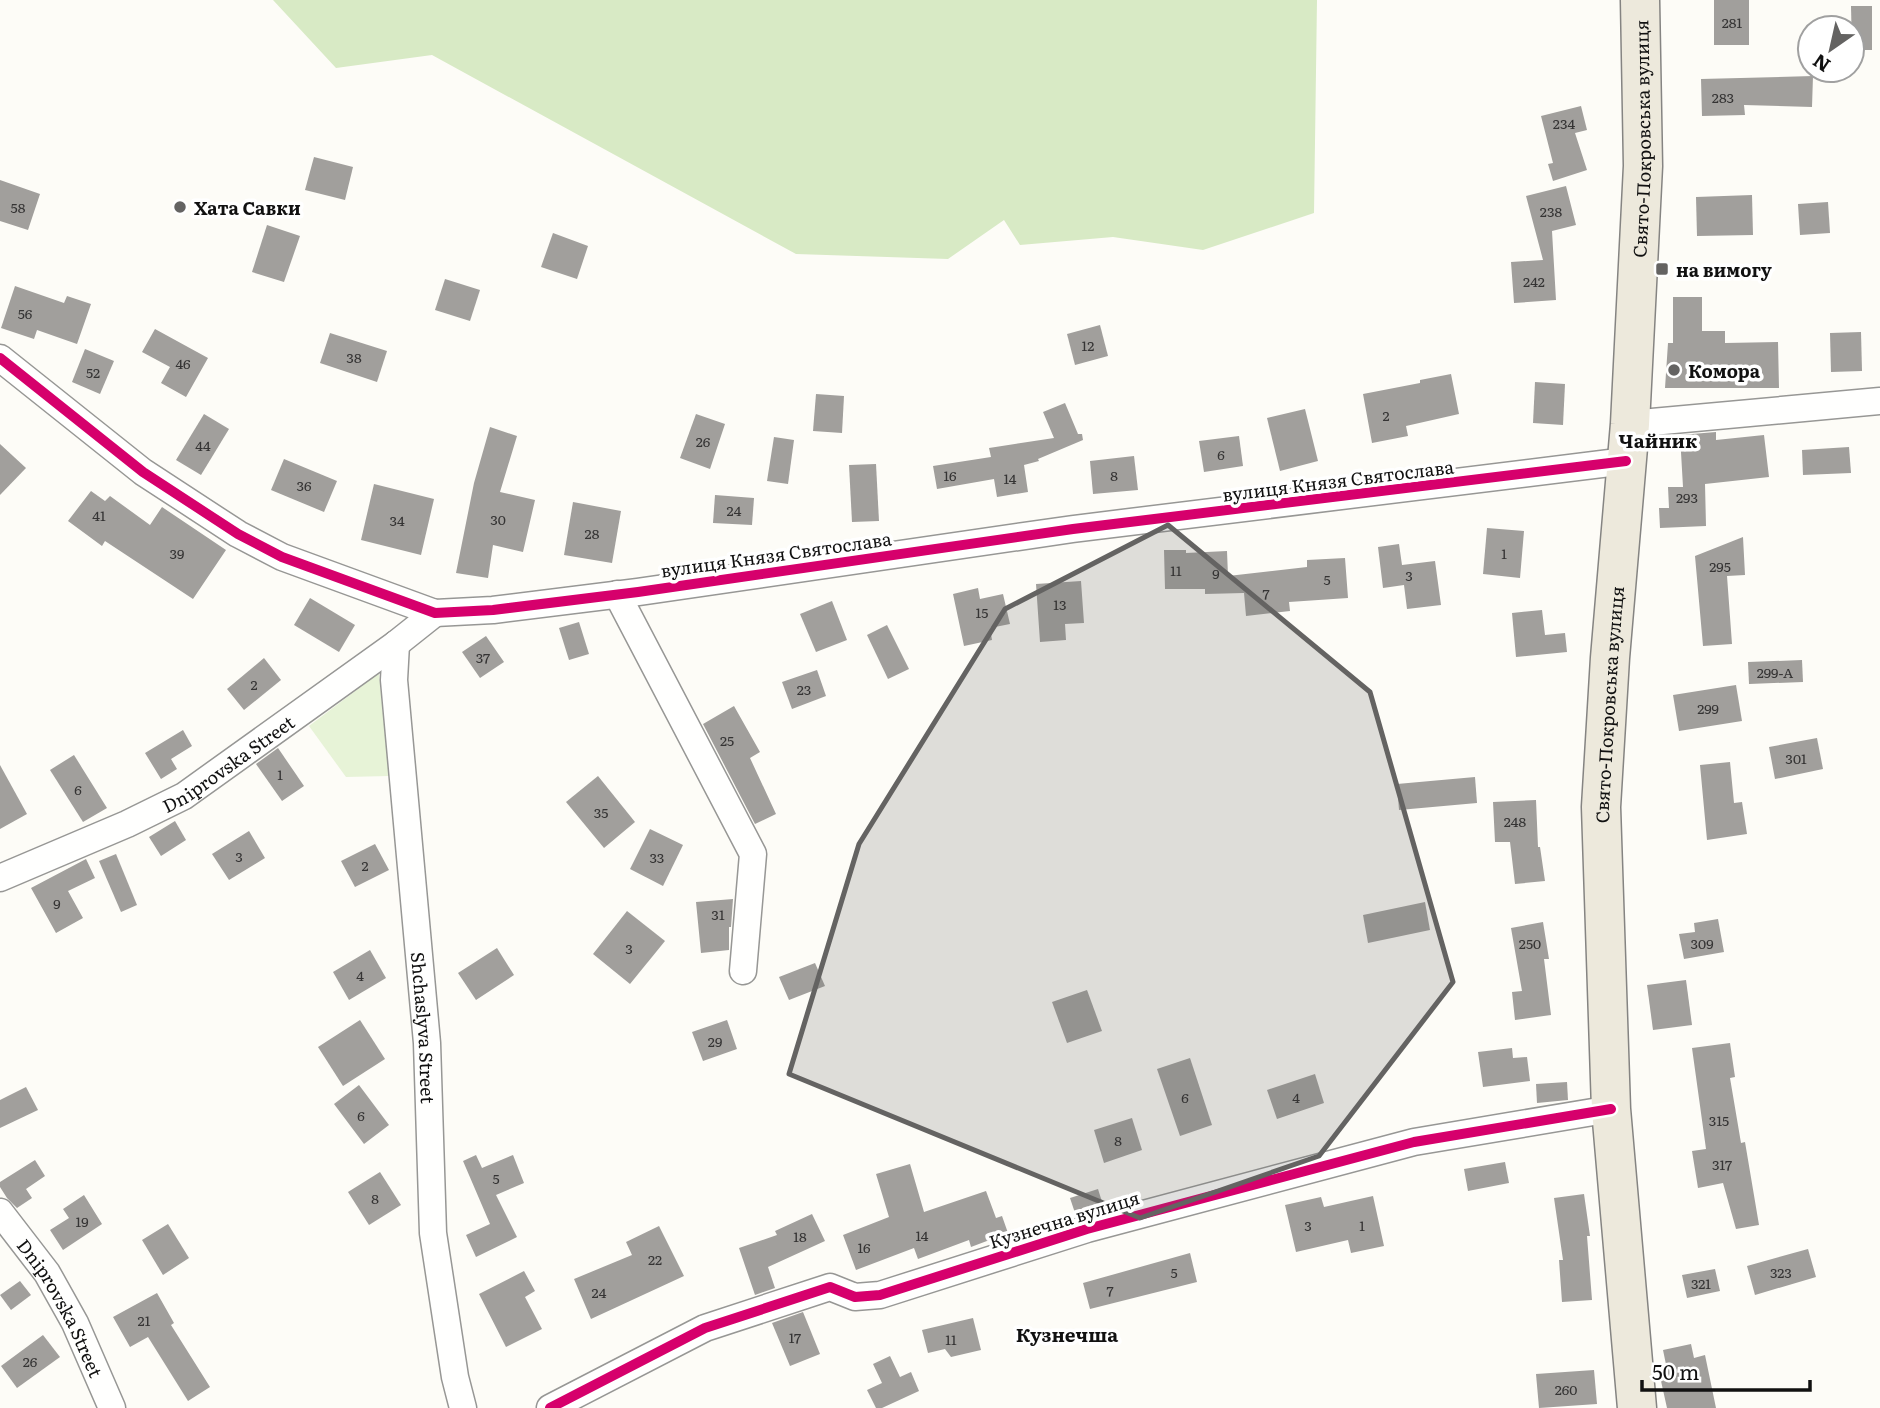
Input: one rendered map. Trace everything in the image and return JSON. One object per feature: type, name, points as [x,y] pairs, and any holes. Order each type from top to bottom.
[{"type":"main road","name":"Свято-Покровська вулиця","points":[[1637,1408],[1611,1109],[1601,807],[1628,443],[1643,166],[1640,0]]},
{"type":"street","name":"вулиця Князя Святослава","points":[[0,358],[143,472],[239,534],[282,557],[435,613],[493,610],[617,594],[1073,529],[1880,401]]},
{"type":"street","points":[[617,594],[753,854],[743,971]]},
{"type":"street","name":"Dniprovska Street","points":[[0,878],[127,824],[184,796],[397,645],[435,613]]},
{"type":"street","name":"Shchaslyva Street","points":[[397,645],[394,680],[427,1043],[433,1233],[454,1377],[463,1408]]},
{"type":"street","name":"Кузнечна вулиця","points":[[550,1408],[705,1328],[830,1287],[855,1297],[880,1295],[1087,1228],[1415,1142],[1611,1109]]},
{"type":"street","name":"Dniprovska Street","points":[[0,1212],[47,1273],[75,1323],[112,1408]]},
{"type":"highlighted area","points":[[1168,525],[1370,692],[1453,982],[1319,1156],[1140,1218],[789,1074],[859,844],[1005,609]]},
{"type":"green space","points":[[273,0],[1317,0],[1314,213],[1203,250],[1113,237],[1020,245],[1004,220],[948,259],[796,254],[432,55],[336,68]]},
{"type":"green space","points":[[379,673],[389,776],[346,777],[309,726]]},
{"type":"building","points":[[1714,0],[1749,0],[1749,45],[1714,45]]},
{"type":"building","points":[[1851,6],[1872,6],[1872,50],[1866,50],[1866,14],[1851,14]]},
{"type":"building","points":[[1796,76],[1796,84],[1813,84],[1812,107],[1744,105],[1745,115],[1702,116],[1701,79]]},
{"type":"building","points":[[1581,106],[1587,130],[1575,133],[1587,170],[1553,181],[1548,164],[1553,163],[1541,116]]},
{"type":"building","points":[[314,157],[353,167],[345,200],[305,190]]},
{"type":"building","points":[[0,180],[40,194],[28,230],[0,221]]},
{"type":"building","points":[[1566,186],[1576,225],[1552,231],[1556,300],[1514,303],[1511,262],[1543,260],[1526,196]]},
{"type":"building","points":[[1752,195],[1753,235],[1697,236],[1696,197]]},
{"type":"building","points":[[1828,202],[1830,233],[1800,235],[1798,204]]},
{"type":"building","points":[[267,225],[300,236],[284,282],[252,272]]},
{"type":"building","points":[[553,233],[588,246],[577,279],[541,267]]},
{"type":"building","points":[[445,279],[480,290],[470,321],[435,310]]},
{"type":"building","points":[[15,286],[64,303],[67,296],[91,304],[77,344],[37,330],[34,339],[1,328]]},
{"type":"building","points":[[1673,297],[1702,297],[1702,331],[1725,331],[1725,343],[1778,342],[1779,388],[1665,388],[1668,343],[1673,343]]},
{"type":"building","points":[[1100,325],[1108,356],[1075,365],[1067,334]]},
{"type":"building","points":[[155,329],[208,358],[186,397],[161,383],[170,367],[142,352]]},
{"type":"building","points":[[1861,332],[1862,371],[1831,372],[1830,333]]},
{"type":"building","points":[[330,333],[387,351],[377,382],[320,363]]},
{"type":"building","points":[[85,349],[114,361],[100,394],[72,382]]},
{"type":"building","points":[[1451,374],[1459,414],[1406,426],[1408,436],[1372,443],[1363,394]]},
{"type":"building","points":[[1535,382],[1565,384],[1563,425],[1533,423]]},
{"type":"building","points":[[816,394],[844,396],[842,433],[813,431]]},
{"type":"building","points":[[1065,403],[1083,440],[1038,459],[1039,461],[1024,465],[1028,492],[997,497],[994,479],[937,489],[933,466],[991,457],[989,448],[1054,438],[1043,412]]},
{"type":"building","points":[[1305,409],[1318,461],[1280,471],[1267,418]]},
{"type":"building","points":[[204,414],[229,429],[201,475],[176,460]]},
{"type":"building","points":[[696,414],[725,424],[710,469],[680,458]]},
{"type":"building","points":[[490,427],[517,436],[500,492],[535,500],[523,552],[493,545],[488,578],[456,573],[474,483]]},
{"type":"building","points":[[1716,432],[1716,440],[1764,435],[1769,477],[1705,484],[1706,526],[1660,528],[1659,508],[1669,508],[1668,487],[1683,487],[1680,435]]},
{"type":"building","points":[[1239,436],[1243,466],[1204,472],[1199,441]]},
{"type":"building","points":[[774,437],[794,440],[788,484],[767,481]]},
{"type":"building","points":[[0,444],[26,468],[0,495]]},
{"type":"building","points":[[1849,447],[1851,473],[1803,475],[1802,450]]},
{"type":"building","points":[[1134,456],[1138,490],[1093,494],[1090,461]]},
{"type":"building","points":[[284,459],[337,481],[324,512],[271,490]]},
{"type":"building","points":[[876,464],[879,521],[852,522],[849,465]]},
{"type":"building","points":[[374,484],[434,499],[421,555],[361,540]]},
{"type":"building","points":[[91,491],[105,501],[110,496],[150,525],[162,507],[226,550],[193,599],[105,541],[102,546],[68,521]]},
{"type":"building","points":[[715,495],[754,498],[752,525],[713,523]]},
{"type":"building","points":[[573,502],[621,511],[612,563],[564,555]]},
{"type":"building","points":[[1487,528],[1524,531],[1520,578],[1483,574]]},
{"type":"building","points":[[1743,537],[1745,575],[1727,576],[1732,644],[1703,646],[1695,556]]},
{"type":"building","points":[[1399,544],[1402,565],[1435,561],[1441,605],[1407,609],[1404,585],[1383,588],[1378,547]]},
{"type":"building","points":[[1164,550],[1186,550],[1186,553],[1227,551],[1228,576],[1307,567],[1307,560],[1345,558],[1348,598],[1289,602],[1290,611],[1246,616],[1244,593],[1205,594],[1205,589],[1165,589]]},
{"type":"building","points":[[1081,581],[1084,623],[1065,624],[1066,640],[1040,642],[1036,584]]},
{"type":"building","points":[[978,588],[980,599],[1003,594],[1010,624],[990,628],[992,640],[964,646],[953,594]]},
{"type":"building","points":[[310,598],[355,625],[339,652],[294,625]]},
{"type":"building","points":[[832,601],[847,640],[816,652],[800,614]]},
{"type":"building","points":[[1542,610],[1545,635],[1565,633],[1567,652],[1516,657],[1512,613]]},
{"type":"building","points":[[579,622],[589,654],[569,660],[559,628]]},
{"type":"building","points":[[887,625],[909,669],[888,679],[867,635]]},
{"type":"building","points":[[486,636],[504,662],[480,678],[462,652]]},
{"type":"building","points":[[264,658],[281,680],[244,710],[227,689]]},
{"type":"building","points":[[1802,660],[1803,682],[1749,684],[1748,662]]},
{"type":"building","points":[[817,670],[826,696],[792,709],[782,682]]},
{"type":"building","points":[[1736,685],[1742,721],[1679,731],[1673,695]]},
{"type":"building","points":[[734,706],[760,752],[750,758],[776,814],[755,824],[703,724]]},
{"type":"building","points":[[183,730],[192,746],[171,759],[177,769],[161,779],[145,753]]},
{"type":"building","points":[[1817,738],[1823,769],[1775,779],[1769,747]]},
{"type":"building","points":[[278,748],[304,786],[282,801],[256,764]]},
{"type":"building","points":[[74,755],[107,808],[83,822],[50,770]]},
{"type":"building","points":[[1730,762],[1734,803],[1742,802],[1747,834],[1707,840],[1700,765]]},
{"type":"building","points":[[0,765],[27,814],[0,829]]},
{"type":"building","points":[[598,776],[635,822],[604,848],[566,802]]},
{"type":"building","points":[[1475,777],[1477,803],[1399,810],[1397,784]]},
{"type":"building","points":[[1536,800],[1538,847],[1545,881],[1515,884],[1510,842],[1495,842],[1493,802]]},
{"type":"building","points":[[175,821],[186,840],[161,856],[149,837]]},
{"type":"building","points":[[650,829],[683,845],[663,886],[630,869]]},
{"type":"building","points":[[249,831],[265,858],[229,880],[212,854]]},
{"type":"building","points":[[375,844],[389,870],[355,887],[341,861]]},
{"type":"building","points":[[116,854],[137,905],[121,912],[99,861]]},
{"type":"building","points":[[86,859],[95,878],[68,891],[83,918],[56,933],[31,888]]},
{"type":"building","points":[[733,899],[729,950],[701,953],[696,902]]},
{"type":"building","points":[[1425,902],[1430,930],[1368,943],[1363,915]]},
{"type":"building","points":[[627,911],[665,941],[630,984],[593,954]]},
{"type":"building","points":[[1718,919],[1724,952],[1684,959],[1679,934],[1695,932],[1694,923]]},
{"type":"building","points":[[1543,922],[1549,959],[1544,959],[1551,1015],[1515,1020],[1512,992],[1522,991],[1511,928]]},
{"type":"building","points":[[497,948],[514,975],[476,1000],[458,973]]},
{"type":"building","points":[[370,950],[386,978],[349,1000],[333,972]]},
{"type":"building","points":[[815,963],[825,986],[789,1000],[779,977]]},
{"type":"building","points":[[1686,980],[1692,1025],[1653,1030],[1647,985]]},
{"type":"building","points":[[1087,990],[1102,1031],[1067,1043],[1052,1002]]},
{"type":"building","points":[[360,1020],[385,1059],[343,1086],[318,1047]]},
{"type":"building","points":[[727,1020],[737,1049],[703,1061],[692,1032]]},
{"type":"building","points":[[1730,1043],[1735,1077],[1730,1078],[1741,1143],[1745,1142],[1759,1225],[1736,1229],[1723,1183],[1698,1188],[1692,1151],[1706,1149],[1692,1048]]},
{"type":"building","points":[[1512,1048],[1513,1058],[1527,1057],[1530,1081],[1483,1087],[1478,1052]]},
{"type":"building","points":[[1190,1058],[1212,1125],[1180,1136],[1157,1069]]},
{"type":"building","points":[[1315,1074],[1324,1103],[1277,1119],[1267,1090]]},
{"type":"building","points":[[1567,1082],[1568,1100],[1537,1103],[1536,1084]]},
{"type":"building","points":[[359,1085],[389,1125],[364,1144],[334,1104]]},
{"type":"building","points":[[26,1087],[38,1110],[0,1128],[0,1100]]},
{"type":"building","points":[[1132,1118],[1142,1150],[1104,1163],[1094,1130]]},
{"type":"building","points":[[476,1155],[482,1168],[513,1155],[524,1183],[496,1195],[517,1237],[476,1257],[466,1235],[490,1224],[463,1161]]},
{"type":"building","points":[[35,1160],[45,1176],[26,1189],[32,1198],[17,1208],[7,1198],[0,1182]]},
{"type":"building","points":[[1505,1162],[1509,1183],[1468,1191],[1464,1169]]},
{"type":"building","points":[[910,1164],[924,1212],[986,1191],[996,1218],[1002,1216],[1008,1233],[971,1247],[969,1240],[918,1259],[914,1248],[856,1270],[843,1235],[889,1217],[876,1174]]},
{"type":"building","points":[[380,1172],[401,1205],[369,1225],[348,1192]]},
{"type":"building","points":[[1098,1189],[1104,1208],[1076,1216],[1070,1198]]},
{"type":"building","points":[[1584,1194],[1590,1236],[1587,1236],[1592,1300],[1562,1302],[1559,1260],[1563,1260],[1554,1198]]},
{"type":"building","points":[[84,1195],[102,1224],[63,1250],[50,1230],[69,1218],[63,1209]]},
{"type":"building","points":[[1373,1196],[1384,1246],[1351,1253],[1348,1240],[1296,1252],[1285,1205],[1321,1197],[1324,1207]]},
{"type":"building","points":[[812,1214],[825,1241],[768,1267],[775,1288],[755,1295],[739,1248],[777,1235],[775,1231]]},
{"type":"building","points":[[168,1224],[189,1258],[163,1275],[142,1240]]},
{"type":"building","points":[[659,1226],[684,1276],[591,1319],[574,1279],[632,1255],[626,1242]]},
{"type":"building","points":[[1808,1249],[1816,1277],[1755,1295],[1747,1266]]},
{"type":"building","points":[[1190,1253],[1197,1282],[1090,1309],[1083,1283]]},
{"type":"building","points":[[1715,1269],[1720,1291],[1687,1298],[1682,1275]]},
{"type":"building","points":[[524,1271],[535,1291],[525,1297],[542,1329],[506,1347],[479,1294]]},
{"type":"building","points":[[20,1281],[31,1295],[11,1310],[0,1295]]},
{"type":"building","points":[[157,1293],[174,1323],[171,1325],[210,1387],[188,1401],[148,1337],[130,1347],[113,1317]]},
{"type":"building","points":[[803,1312],[820,1354],[790,1366],[772,1323]]},
{"type":"building","points":[[973,1318],[981,1350],[951,1357],[945,1349],[928,1353],[922,1330]]},
{"type":"building","points":[[43,1335],[60,1357],[17,1388],[1,1366]]},
{"type":"building","points":[[1691,1344],[1694,1358],[1705,1355],[1716,1408],[1667,1408],[1661,1381],[1669,1379],[1663,1350]]},
{"type":"building","points":[[890,1356],[900,1377],[911,1372],[919,1391],[882,1408],[876,1408],[867,1390],[882,1383],[873,1364]]},
{"type":"building","points":[[1594,1370],[1597,1404],[1539,1408],[1536,1374]]},
{"type":"cycle path","points":[[0,358],[143,472],[238,534],[282,557],[435,613],[493,610],[638,592],[1073,529],[1626,461]]},
{"type":"cycle path","points":[[550,1408],[705,1328],[830,1287],[855,1297],[880,1295],[1087,1229],[1414,1142],[1611,1109]]},
{"type":"place","name":"Хата Савки","points":[[180,207]]},
{"type":"place","name":"на вимогу","points":[[1662,269]]},
{"type":"place","name":"Комора","points":[[1674,370]]},
{"type":"district","name":"Чайник","points":[[1658,440]]},
{"type":"district","name":"Кузнечша","points":[[1067,1334]]}]
